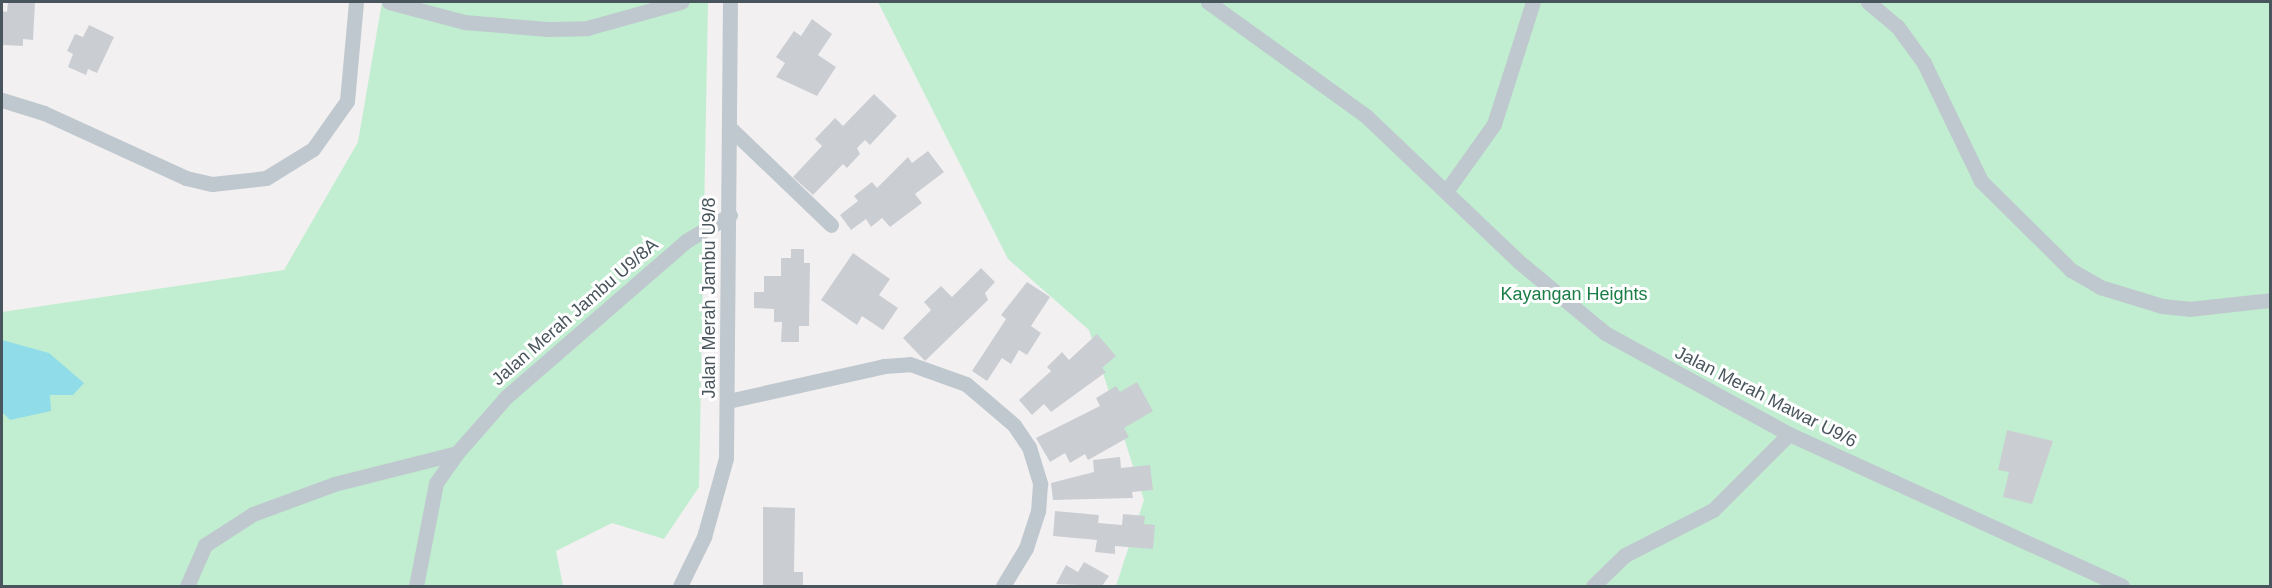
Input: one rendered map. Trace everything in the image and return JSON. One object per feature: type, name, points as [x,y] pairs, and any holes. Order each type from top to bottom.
[{"type":"street","points":[[2,100],[44,113],[186,178],[212,184],[266,178],[313,149],[347,101],[356,2]]},
{"type":"street","points":[[389,2],[464,21],[548,29],[587,28],[681,2]]},
{"type":"street","name":"Jalan Merah Jambu U9/8","points":[[680,586],[717,499],[728,401],[730,2]]},
{"type":"street","name":"Jalan Merah Mawar U9/6","points":[[1208,2],[1366,116],[1447,190],[1518,261],[1605,333],[1702,391],[1789,434],[2122,586]]},
{"type":"street","points":[[1447,190],[1494,124],[1533,2]]},
{"type":"street","points":[[1868,2],[1897,26],[1924,63],[1981,181],[2071,270],[2100,287],[2162,306],[2189,309],[2271,300]]},
{"type":"street","points":[[730,128],[831,225]]},
{"type":"street","name":"Jalan Merah Jambu U9/8A","points":[[416,586],[436,483],[458,453],[506,397],[686,241],[730,215]]},
{"type":"street","points":[[728,401],[884,366],[910,364],[966,384],[1014,425],[1029,447],[1040,484],[1038,512],[1026,548],[1003,586]]},
{"type":"street","points":[[1593,586],[1625,555],[1713,510],[1789,434]]},
{"type":"street","points":[[186,586],[205,545],[253,514],[334,484],[458,453]]},
{"type":"green space","points":[[382,2],[708,2],[699,487],[664,539],[612,523],[556,551],[563,586],[2,586],[2,312],[284,270],[358,142]]},
{"type":"green space","name":"Kayangan Heights","points":[[878,2],[2270,2],[2270,586],[1116,586],[1144,500],[1089,330],[1008,259]]},
{"type":"water","points":[[2,340],[49,353],[84,383],[73,395],[50,395],[51,411],[10,420],[2,412]]},
{"type":"building","points":[[8,2],[35,2],[33,40],[23,39],[23,46],[3,45],[2,11],[7,12]]},
{"type":"building","points":[[812,19],[832,34],[818,55],[836,67],[817,96],[776,77],[785,63],[776,57],[794,31],[801,36]]},
{"type":"building","points":[[89,25],[114,37],[97,73],[88,69],[86,75],[68,67],[73,54],[67,51],[75,34],[83,37]]},
{"type":"building","points":[[874,94],[897,116],[870,145],[865,140],[857,148],[860,154],[847,168],[843,164],[813,195],[793,177],[822,146],[815,139],[835,118],[843,126]]},
{"type":"building","points":[[928,151],[944,172],[915,194],[922,203],[890,227],[882,218],[871,227],[866,219],[851,230],[840,215],[858,201],[854,196],[872,182],[877,188],[908,157],[912,163]]},
{"type":"building","points":[[791,249],[804,249],[804,263],[810,263],[809,326],[799,326],[799,342],[781,342],[782,322],[774,322],[774,309],[754,308],[754,292],[764,292],[764,276],[781,276],[781,258],[791,258]]},
{"type":"building","points":[[853,253],[890,279],[879,295],[898,308],[883,330],[862,316],[857,325],[821,300]]},
{"type":"building","points":[[981,268],[995,282],[985,293],[988,300],[925,361],[903,338],[931,310],[924,302],[941,286],[952,297]]},
{"type":"building","points":[[1027,282],[1050,297],[1031,326],[1041,333],[1027,355],[1019,350],[1011,364],[1002,358],[987,381],[972,371],[1006,319],[1001,315]]},
{"type":"building","points":[[1097,334],[1116,356],[1102,368],[1106,372],[1051,412],[1044,404],[1032,415],[1019,400],[1051,371],[1047,367],[1062,352],[1069,360]]},
{"type":"building","points":[[1137,382],[1153,411],[1124,428],[1129,437],[1088,460],[1085,454],[1070,463],[1065,453],[1050,462],[1036,438],[1100,406],[1096,398],[1116,386],[1120,392]]},
{"type":"building","points":[[2007,430],[2053,441],[2032,504],[2003,497],[2009,472],[1998,470]]},
{"type":"building","points":[[1120,457],[1121,468],[1150,465],[1153,490],[1132,492],[1133,498],[1053,500],[1051,483],[1094,472],[1093,460]]},
{"type":"building","points":[[763,507],[795,508],[794,572],[803,572],[803,586],[763,586]]},
{"type":"building","points":[[1055,511],[1099,515],[1098,523],[1122,525],[1123,514],[1145,516],[1144,524],[1155,525],[1153,549],[1115,546],[1115,554],[1095,552],[1097,540],[1053,536]]},
{"type":"building","points":[[1084,562],[1109,576],[1102,586],[1056,584],[1066,565],[1078,572]]}]
